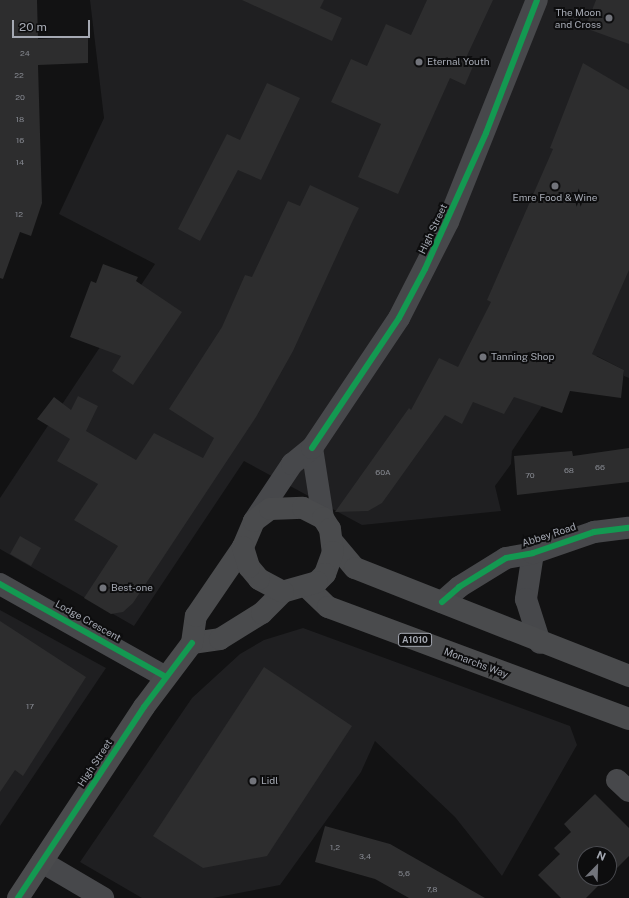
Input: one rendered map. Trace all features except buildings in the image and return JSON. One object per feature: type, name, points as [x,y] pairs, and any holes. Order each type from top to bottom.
[{"type":"main road","points":[[192,643],[220,639],[262,613],[283,592],[307,587],[325,574],[333,552],[332,541],[323,518],[292,506],[270,509],[254,521],[243,547],[249,568],[259,579],[283,592]]},
{"type":"main road","points":[[332,541],[355,568],[540,643],[629,676]]},
{"type":"main road","name":"High Street","points":[[18,898],[166,677],[192,643],[196,616],[243,547]]},
{"type":"main road","name":"Monarchs Way","points":[[307,587],[328,607],[629,719]]},
{"type":"street","name":"High Street","points":[[254,521],[292,464],[312,448],[399,318],[425,269],[486,133],[537,0]]},
{"type":"street","points":[[312,448],[323,518]]},
{"type":"street","name":"Abbey Road","points":[[442,602],[459,587],[506,558],[533,553],[565,539],[629,528]]},
{"type":"street","name":"Abbey Road","points":[[533,553],[526,599],[540,643]]},
{"type":"street","name":"Lodge Crescent","points":[[0,584],[166,677]]},
{"type":"street","points":[[42,862],[103,898]]},
{"type":"shaded area","points":[[90,0],[629,0],[629,378],[624,376],[624,370],[597,356],[558,382],[512,451],[511,464],[495,486],[501,511],[362,525],[244,461],[134,626],[0,549],[0,498],[155,264],[59,214],[104,118]]},
{"type":"shaded area","points":[[0,610],[106,668],[0,826]]},
{"type":"shaded area","points":[[303,628],[570,726],[577,745],[502,876],[455,817],[375,741],[361,772],[280,885],[213,898],[142,898],[80,862],[192,698],[240,654],[264,640]]},
{"type":"cycle path","points":[[312,448],[399,318],[425,269],[486,133],[537,0]]},
{"type":"cycle path","points":[[442,602],[459,587],[506,558],[533,553],[594,532],[629,528]]},
{"type":"cycle path","points":[[0,584],[166,677]]},
{"type":"cycle path","points":[[18,898],[144,707],[192,643]]},
{"type":"place","name":"The Moon and Cross","points":[[609,18]]},
{"type":"place","name":"Eternal Youth","points":[[419,62]]},
{"type":"place","name":"Emre Food & Wine","points":[[555,186]]},
{"type":"place","name":"Tanning Shop","points":[[483,357]]},
{"type":"place","name":"Best-one","points":[[103,588]]},
{"type":"place","name":"Lidl","points":[[253,781]]}]
